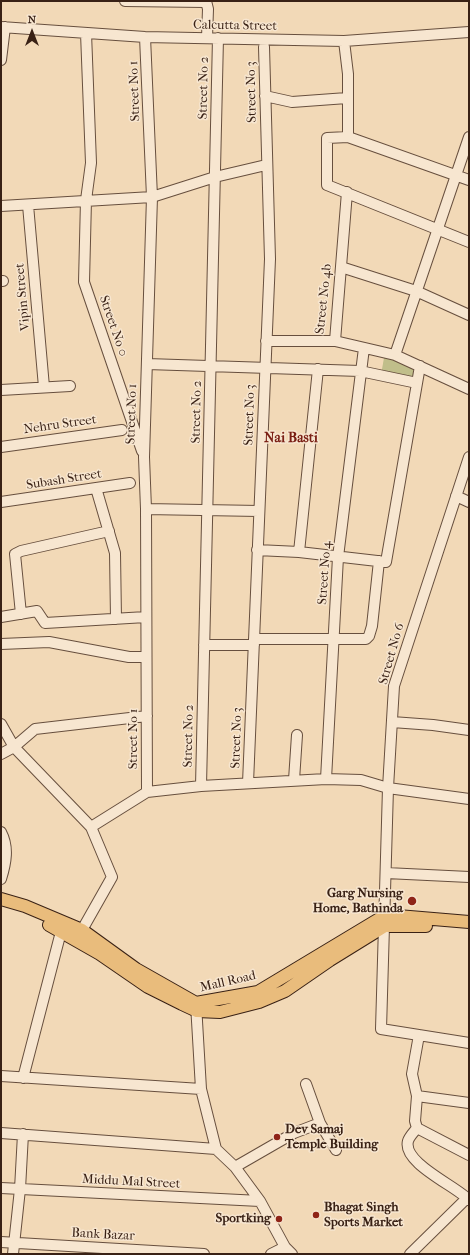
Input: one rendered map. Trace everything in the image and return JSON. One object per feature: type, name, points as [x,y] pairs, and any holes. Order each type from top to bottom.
[{"type":"main road","name":"Mall Road","points":[[1,899],[25,906],[62,926],[82,930],[136,969],[196,1007],[258,992],[385,921]]},
{"type":"main road","points":[[1,907],[18,911],[62,926],[148,987],[196,1007]]},
{"type":"main road","points":[[385,921],[469,922]]},
{"type":"main road","points":[[385,921],[469,930]]},
{"type":"street","points":[[125,1],[206,2],[208,9],[208,38]]},
{"type":"street","points":[[1,60],[3,27]]},
{"type":"street","name":"Calcutta Street","points":[[3,27],[145,37],[344,41],[469,32]]},
{"type":"street","name":"Street No 0","points":[[86,33],[91,163],[86,200],[84,282],[144,457]]},
{"type":"street","name":"Street No 1","points":[[145,37],[152,197],[144,457],[146,508],[147,792]]},
{"type":"street","name":"Street No 2","points":[[201,786],[218,38]]},
{"type":"street","points":[[344,41],[348,74],[348,137]]},
{"type":"street","name":"Street No 3","points":[[248,783],[270,259],[266,165],[264,47]]},
{"type":"street","points":[[265,96],[292,102],[347,98]]},
{"type":"street","points":[[469,180],[456,174],[348,137],[327,138],[327,185],[469,242]]},
{"type":"street","points":[[395,355],[469,137]]},
{"type":"street","points":[[1,206],[152,197],[215,177],[266,165]]},
{"type":"street","name":"Street No 4b","points":[[266,341],[335,341],[347,192]]},
{"type":"street","name":"Vipin Street","points":[[28,205],[44,387]]},
{"type":"street","points":[[341,266],[416,291],[469,315]]},
{"type":"street","points":[[335,341],[395,355],[469,389]]},
{"type":"street","name":"Street No 4","points":[[326,779],[338,557],[364,348]]},
{"type":"street","points":[[147,364],[360,371],[417,383]]},
{"type":"street","points":[[258,550],[299,552],[386,562],[420,366]]},
{"type":"street","points":[[299,552],[318,369]]},
{"type":"street","points":[[1,390],[70,386]]},
{"type":"street","name":"Nehru Street","points":[[1,447],[122,430]]},
{"type":"street","name":"Street No 6","points":[[419,1035],[381,1029],[388,788],[394,686],[469,457]]},
{"type":"street","name":"Subash Street","points":[[1,502],[130,483]]},
{"type":"street","points":[[96,488],[115,553],[116,619]]},
{"type":"street","points":[[456,496],[469,502]]},
{"type":"street","points":[[146,508],[259,511]]},
{"type":"street","points":[[21,614],[15,554],[21,550],[109,531]]},
{"type":"street","points":[[204,645],[366,639],[369,636],[372,626],[379,561]]},
{"type":"street","points":[[1,617],[37,612],[45,623],[146,617]]},
{"type":"street","points":[[1,644],[49,642],[129,657],[146,657]]},
{"type":"street","points":[[1,754],[14,747],[35,729],[147,716]]},
{"type":"street","points":[[392,722],[433,725],[469,730]]},
{"type":"street","points":[[1,724],[14,747],[91,827],[112,877],[82,930]]},
{"type":"street","points":[[294,780],[297,735]]},
{"type":"street","points":[[91,827],[147,792],[201,786],[294,780],[361,780],[388,788],[469,799]]},
{"type":"street","points":[[1,832],[6,847],[6,863],[1,879]]},
{"type":"street","points":[[386,873],[469,877]]},
{"type":"street","points":[[23,1078],[62,926]]},
{"type":"street","points":[[196,1007],[201,1089],[216,1149],[235,1166],[260,1201],[289,1250],[271,1254]]},
{"type":"street","points":[[469,1043],[419,1035],[412,1074],[417,1096],[415,1121],[417,1128],[469,1155]]},
{"type":"street","points":[[1,1076],[201,1089]]},
{"type":"street","points":[[306,1084],[320,1123],[336,1150]]},
{"type":"street","points":[[417,1096],[469,1102]]},
{"type":"street","points":[[235,1166],[294,1133],[320,1123]]},
{"type":"street","points":[[410,1254],[468,1199],[417,1163],[409,1153],[408,1140],[417,1128]]},
{"type":"street","points":[[1,1133],[216,1149]]},
{"type":"street","points":[[13,1254],[20,1189],[22,1134]]},
{"type":"street","name":"Middu Mal Street","points":[[1,1188],[260,1201]]},
{"type":"street","name":"Bank Bazar","points":[[1,1242],[204,1254]]},
{"type":"shaded area","points":[[385,352],[420,366],[417,383],[381,375]]},
{"type":"place","name":"Garg Nursing Home, Bathinda","points":[[412,901]]},
{"type":"place","name":"Dev Samaj Temple Building","points":[[277,1137]]},
{"type":"place","name":"Bhagat Singh Sports Market","points":[[316,1215]]},
{"type":"place","name":"Sportking","points":[[279,1219]]},
{"type":"district","name":"Nai Basti","points":[[291,439]]}]
